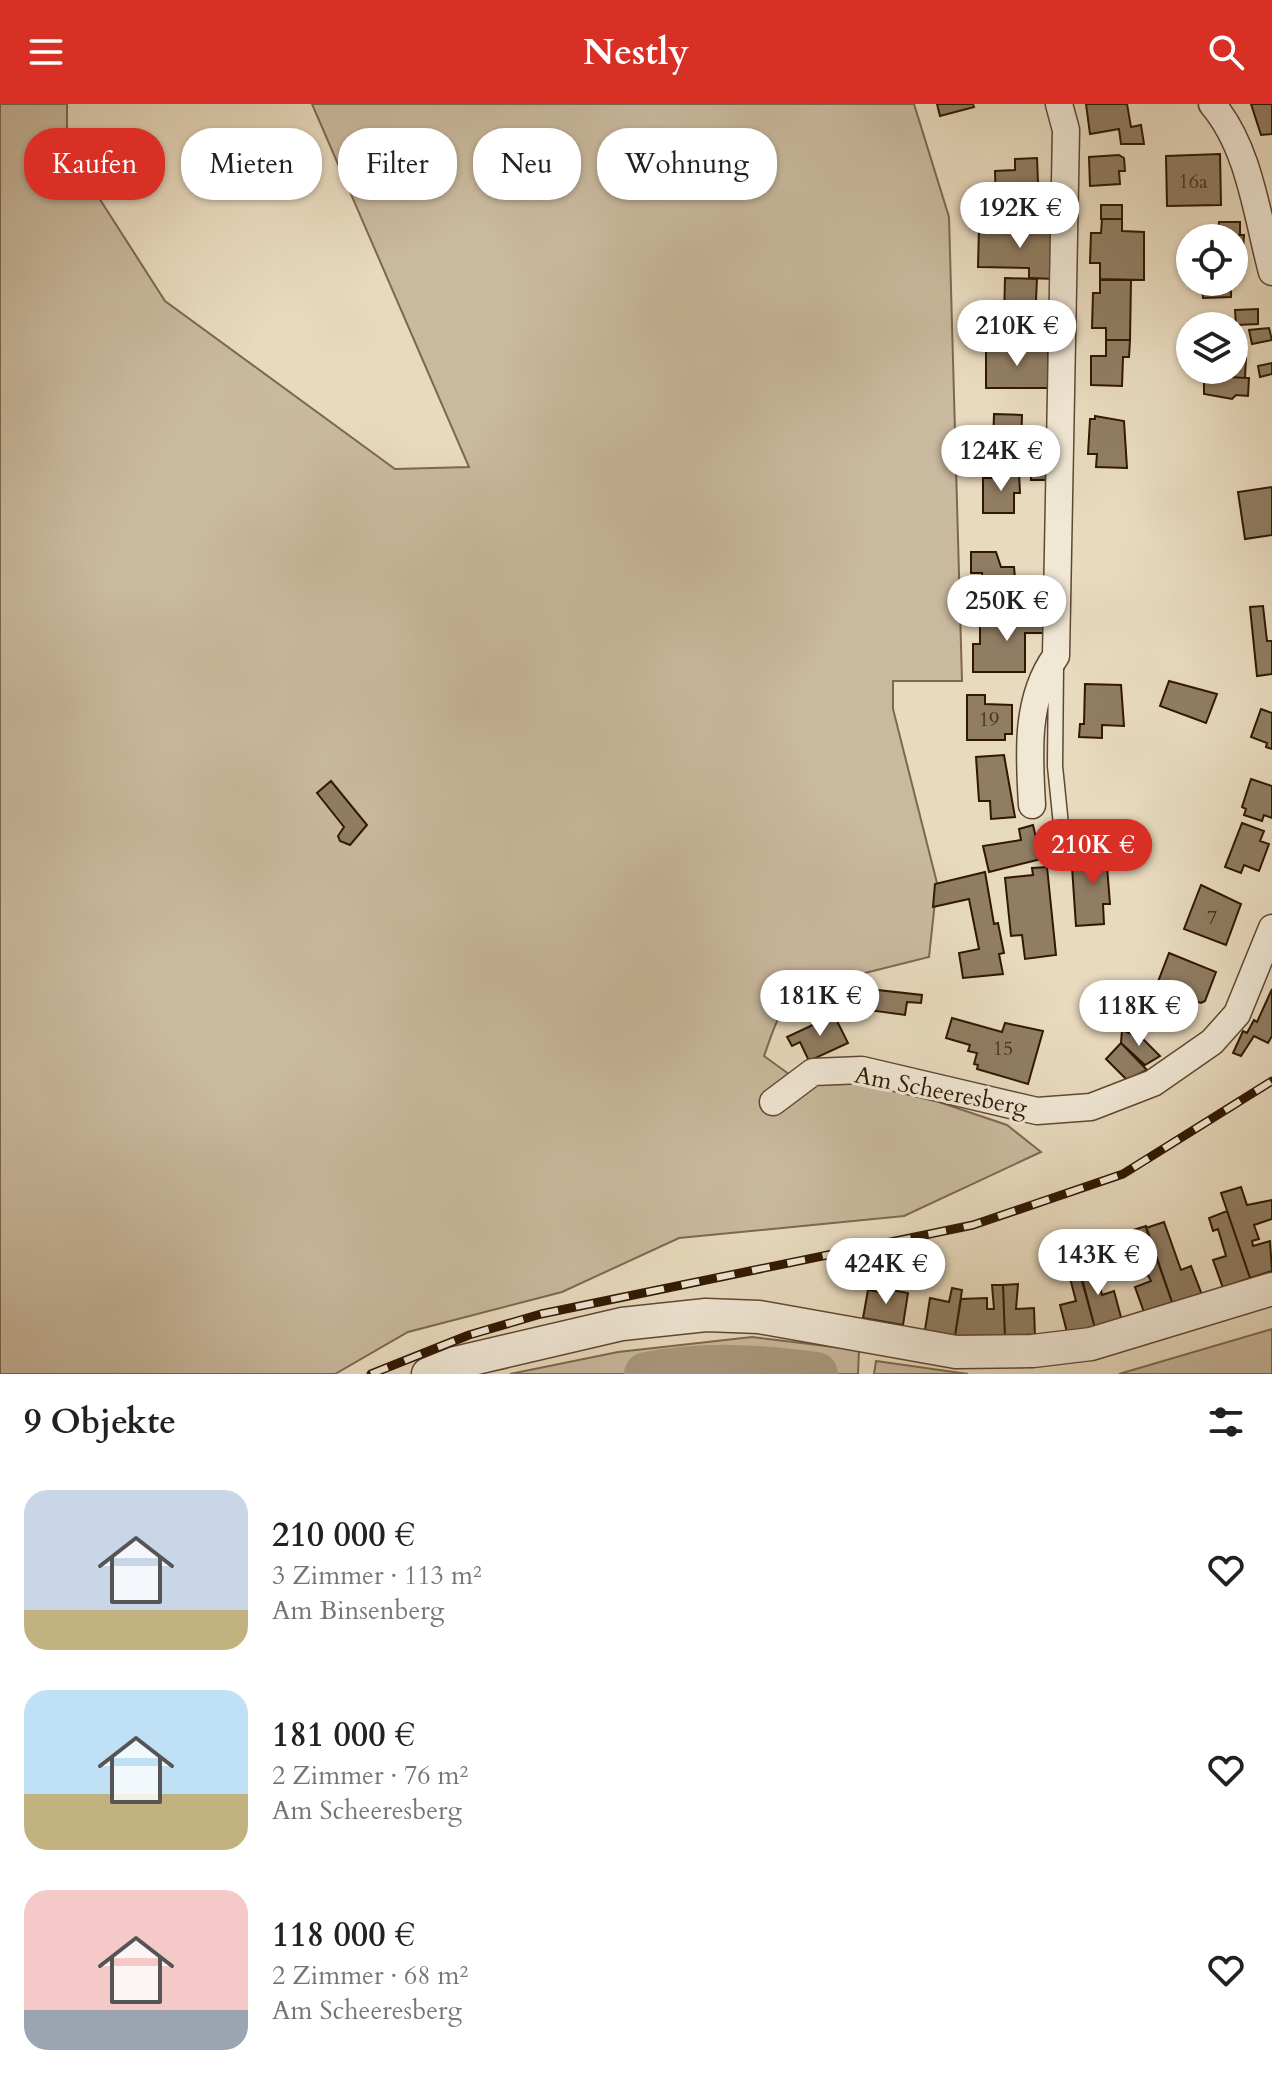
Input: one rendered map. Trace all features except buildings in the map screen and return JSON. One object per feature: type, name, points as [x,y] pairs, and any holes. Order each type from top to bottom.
[{"type":"street","points":[[1032,805],[1028,745],[1040,677],[1056,656],[1066,130],[1059,104]]},
{"type":"street","points":[[1212,104],[1226,121],[1238,147],[1272,272]]},
{"type":"street","name":"Am Scheeresberg","points":[[773,1102],[813,1072],[862,1070],[1037,1111],[1091,1107],[1153,1083],[1212,1042],[1237,1014],[1272,928]]},
{"type":"street","points":[[428,1374],[468,1360],[622,1324],[706,1315],[759,1317],[956,1352],[1033,1351],[1091,1344],[1272,1289]]},
{"type":"lane","points":[[1056,656],[1055,766],[1061,825]]},
{"type":"shaded area","points":[[0,104],[67,104],[67,128],[24,128],[24,200],[100,200],[165,301],[395,469],[469,467],[354,200],[457,200],[457,128],[338,128],[338,164],[312,104],[914,104],[949,217],[962,681],[893,681],[893,709],[937,883],[929,957],[805,988],[783,1009],[764,1056],[793,1077],[856,1074],[1007,1125],[1041,1152],[904,1216],[679,1238],[562,1292],[408,1332],[335,1374],[0,1374]]},
{"type":"shaded area","points":[[1272,1329],[1272,1374],[1119,1374]]},
{"type":"shaded area","points":[[752,1337],[859,1350],[858,1374],[510,1374],[618,1352]]},
{"type":"shaded area","points":[[876,1361],[968,1374],[874,1374]]},
{"type":"waterway","points":[[646,1374],[689,1368],[731,1367],[816,1374]]},
{"type":"railway","points":[[371,1374],[469,1335],[541,1314],[973,1225],[1123,1174],[1272,1081]]}]
